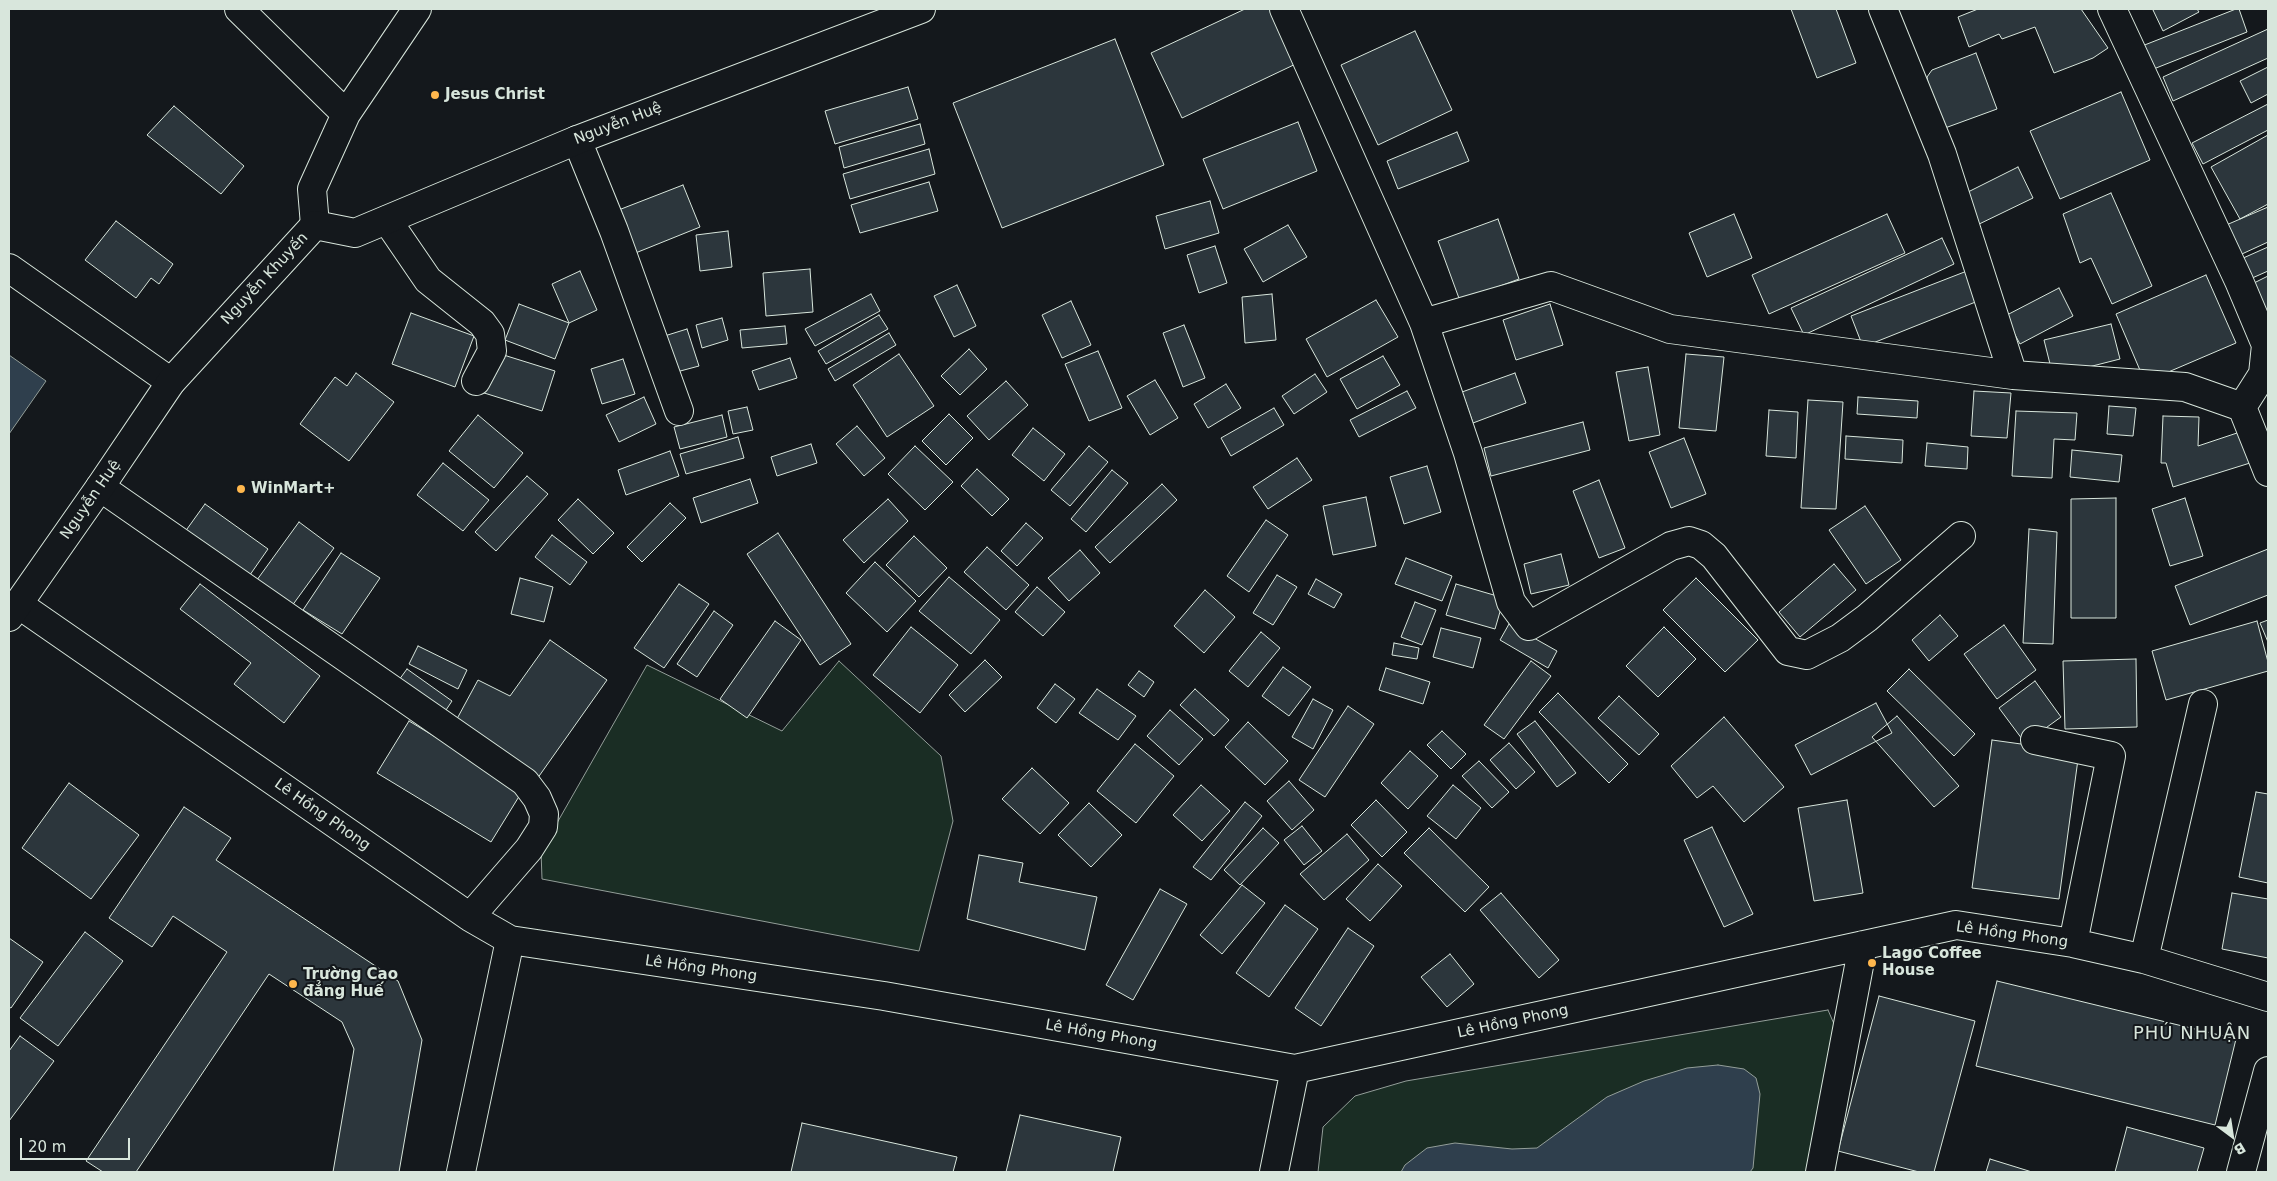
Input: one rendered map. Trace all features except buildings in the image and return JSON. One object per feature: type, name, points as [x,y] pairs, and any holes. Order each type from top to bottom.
[{"type":"street","points":[[239,9],[346,114]]},
{"type":"street","name":"Nguyễn Khuyến","points":[[171,382],[315,225],[312,190],[346,114],[417,9]]},
{"type":"street","name":"Nguyễn Huệ","points":[[315,225],[355,233],[576,140],[921,9]]},
{"type":"street","points":[[1284,9],[1424,323],[1468,453],[1511,602],[1529,626],[1670,546],[1689,541],[1701,545],[1714,556],[1788,651],[1808,655],[1840,638],[1867,618],[1961,536]]},
{"type":"street","points":[[1883,9],[1942,154],[2013,374]]},
{"type":"street","points":[[2112,9],[2239,282],[2266,345],[2263,374],[2242,407]]},
{"type":"street","points":[[576,140],[614,231],[679,412]]},
{"type":"street","points":[[387,220],[428,280],[482,323],[490,334],[492,351],[476,380]]},
{"type":"street","points":[[9,268],[171,382]]},
{"type":"street","points":[[1424,323],[1551,286],[1670,329],[2013,374],[2185,388],[2242,407],[2268,472]]},
{"type":"street","name":"Nguyễn Huệ","points":[[13,610],[171,382]]},
{"type":"street","points":[[100,487],[524,782],[537,798],[544,814],[543,827],[529,849],[470,917]]},
{"type":"street","name":"Lê Hồng Phong","points":[[13,610],[470,917],[510,940],[884,996],[1295,1069],[1956,925],[2073,943],[2144,959],[2268,996]]},
{"type":"street","points":[[2144,959],[2203,704]]},
{"type":"street","points":[[2035,740],[2111,756],[2073,943]]},
{"type":"street","points":[[461,1172],[510,940]]},
{"type":"street","points":[[1820,1172],[1863,945]]},
{"type":"street","points":[[1274,1172],[1295,1069]]},
{"type":"street","points":[[2241,1172],[2268,1071]]},
{"type":"green space","points":[[839,661],[941,756],[953,821],[919,951],[542,879],[541,851],[647,665],[782,731]]},
{"type":"green space","points":[[1828,1010],[1834,1024],[1806,1172],[1318,1172],[1323,1127],[1355,1096],[1406,1081]]},
{"type":"water","points":[[9,355],[46,381],[9,434]]},
{"type":"water","points":[[1718,1065],[1744,1069],[1756,1078],[1760,1094],[1753,1168],[1750,1172],[1401,1172],[1405,1165],[1427,1148],[1455,1143],[1512,1149],[1537,1148],[1607,1097],[1644,1081],[1687,1068]]},
{"type":"place","name":"Jesus Christ","points":[[435,95]]},
{"type":"place","name":"WinMart+","points":[[241,489]]},
{"type":"place","name":"Lago Coffee House","points":[[1872,963]]},
{"type":"place","name":"Trường Cao đẳng Huế","points":[[293,984]]},
{"type":"district","name":"PHÚ NHUẬN","points":[[2192,1034]]}]
